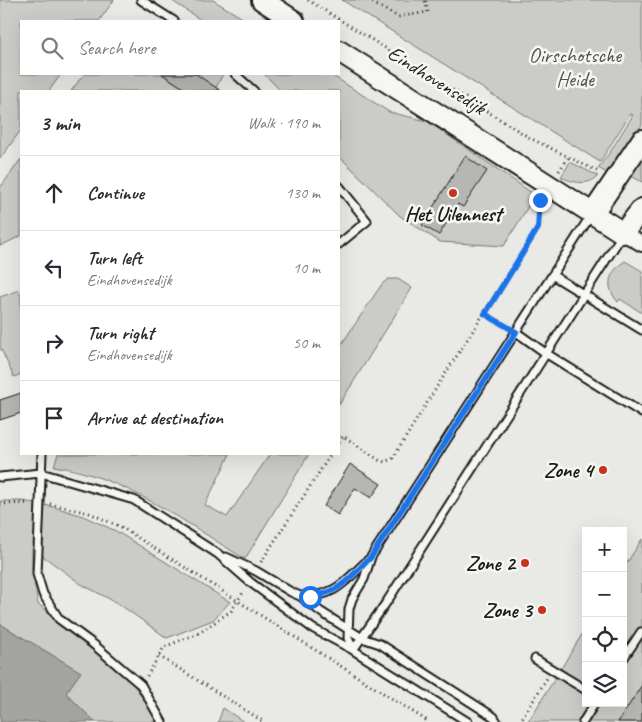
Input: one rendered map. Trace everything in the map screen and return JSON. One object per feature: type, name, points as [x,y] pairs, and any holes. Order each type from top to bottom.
[{"type":"street","points":[[262,0],[292,20]]},
{"type":"street","name":"Eindhovensedijk","points":[[340,52],[642,244]]},
{"type":"street","points":[[592,213],[642,140]]},
{"type":"street","points":[[624,233],[642,209]]},
{"type":"lane","points":[[142,0],[172,20]]},
{"type":"lane","points":[[236,75],[253,90]]},
{"type":"lane","points":[[340,187],[366,221],[340,243]]},
{"type":"lane","points":[[300,596],[322,595],[336,590],[350,579],[371,557],[592,213]]},
{"type":"lane","points":[[353,650],[388,600],[624,233]]},
{"type":"lane","points":[[552,275],[642,330]]},
{"type":"lane","points":[[516,332],[547,354],[642,413]]},
{"type":"lane","points":[[42,455],[37,574],[42,594],[59,619],[93,644],[141,685],[162,722]]},
{"type":"lane","points":[[0,477],[42,473],[134,500],[218,554],[250,582],[312,628],[353,650],[468,722]]},
{"type":"lane","points":[[218,554],[256,571],[300,596],[362,638],[380,644],[494,717],[498,722]]},
{"type":"lane","points":[[353,650],[348,638],[349,609],[352,599],[364,579],[371,557]]},
{"type":"lane","points":[[627,653],[641,632]]},
{"type":"lane","points":[[535,659],[582,688]]},
{"type":"lane","points":[[583,722],[592,707]]},
{"type":"path","name":"Eindhovensedijk","points":[[308,0],[530,138],[600,172],[614,182]]},
{"type":"path","points":[[368,0],[398,17],[428,12],[426,0]]},
{"type":"path","points":[[340,440],[343,436],[379,460],[390,461],[538,228],[540,200],[568,158]]},
{"type":"path","points":[[485,314],[516,332]]},
{"type":"path","points":[[0,504],[61,506],[90,513],[121,527],[429,722]]},
{"type":"path","points":[[159,656],[264,722]]},
{"type":"path","points":[[520,722],[553,670]]},
{"type":"green space","points":[[0,0],[114,0],[100,20],[20,20],[20,75],[60,75],[50,90],[20,90],[20,131],[0,159]]},
{"type":"green space","points":[[171,0],[213,0],[245,20],[201,20]]},
{"type":"green space","name":"Oirschotsche Heide","points":[[342,0],[642,0],[642,125],[616,165],[607,173],[598,168],[633,115],[630,114],[600,162]]},
{"type":"green space","points":[[83,75],[222,75],[215,90],[72,90]]},
{"type":"green space","points":[[265,75],[332,75],[389,112],[427,121],[535,195],[504,246],[440,242],[400,216],[340,157],[340,90],[280,90]]},
{"type":"green space","points":[[642,159],[642,182],[631,176]]},
{"type":"green space","points":[[20,160],[20,236],[0,246],[0,188]]},
{"type":"green space","points":[[570,162],[598,176],[589,182],[575,182],[561,177]]},
{"type":"green space","points":[[625,261],[642,271],[642,313],[620,299],[618,302],[611,290],[610,280],[612,275]]},
{"type":"green space","points":[[388,279],[398,279],[412,288],[340,403],[340,347],[382,284]]},
{"type":"green space","points":[[19,290],[20,294],[20,374],[14,377],[0,347],[0,297]]},
{"type":"green space","points":[[58,455],[230,455],[205,505],[227,517],[269,455],[308,455],[245,559],[177,516],[130,491],[106,480],[54,466]]},
{"type":"green space","points":[[0,501],[23,501],[54,507],[83,516],[116,531],[230,602],[213,620],[167,638],[119,604],[81,584],[32,548],[32,569],[38,604],[126,673],[159,722],[95,722],[66,693],[80,672],[0,624]]},
{"type":"green space","points":[[642,539],[642,722],[528,722],[582,634],[582,707],[627,707],[627,563]]},
{"type":"green space","points":[[223,708],[244,722],[218,722]]},
{"type":"shaded area","points":[[0,624],[81,672],[66,693],[95,722],[0,722]]},
{"type":"building","points":[[164,75],[197,75],[220,90],[186,90]]},
{"type":"building","name":"Het Uilennest","points":[[465,156],[487,171],[463,207],[458,204],[439,235],[422,225]]},
{"type":"building","points":[[20,393],[20,413],[0,420],[0,400]]},
{"type":"building","points":[[350,464],[381,484],[371,498],[355,488],[338,515],[324,506]]},
{"type":"building","points":[[642,685],[642,722],[618,722]]},
{"type":"place","name":"Het Uilennest","points":[[453,193]]},
{"type":"place","name":"Zone 4","points":[[603,470]]},
{"type":"place","name":"Zone 2","points":[[525,563]]},
{"type":"place","name":"Zone 3","points":[[542,610]]},
{"type":"route","points":[[310,597],[336,590],[350,579],[371,557],[516,332],[485,314],[538,228],[540,200]]}]
